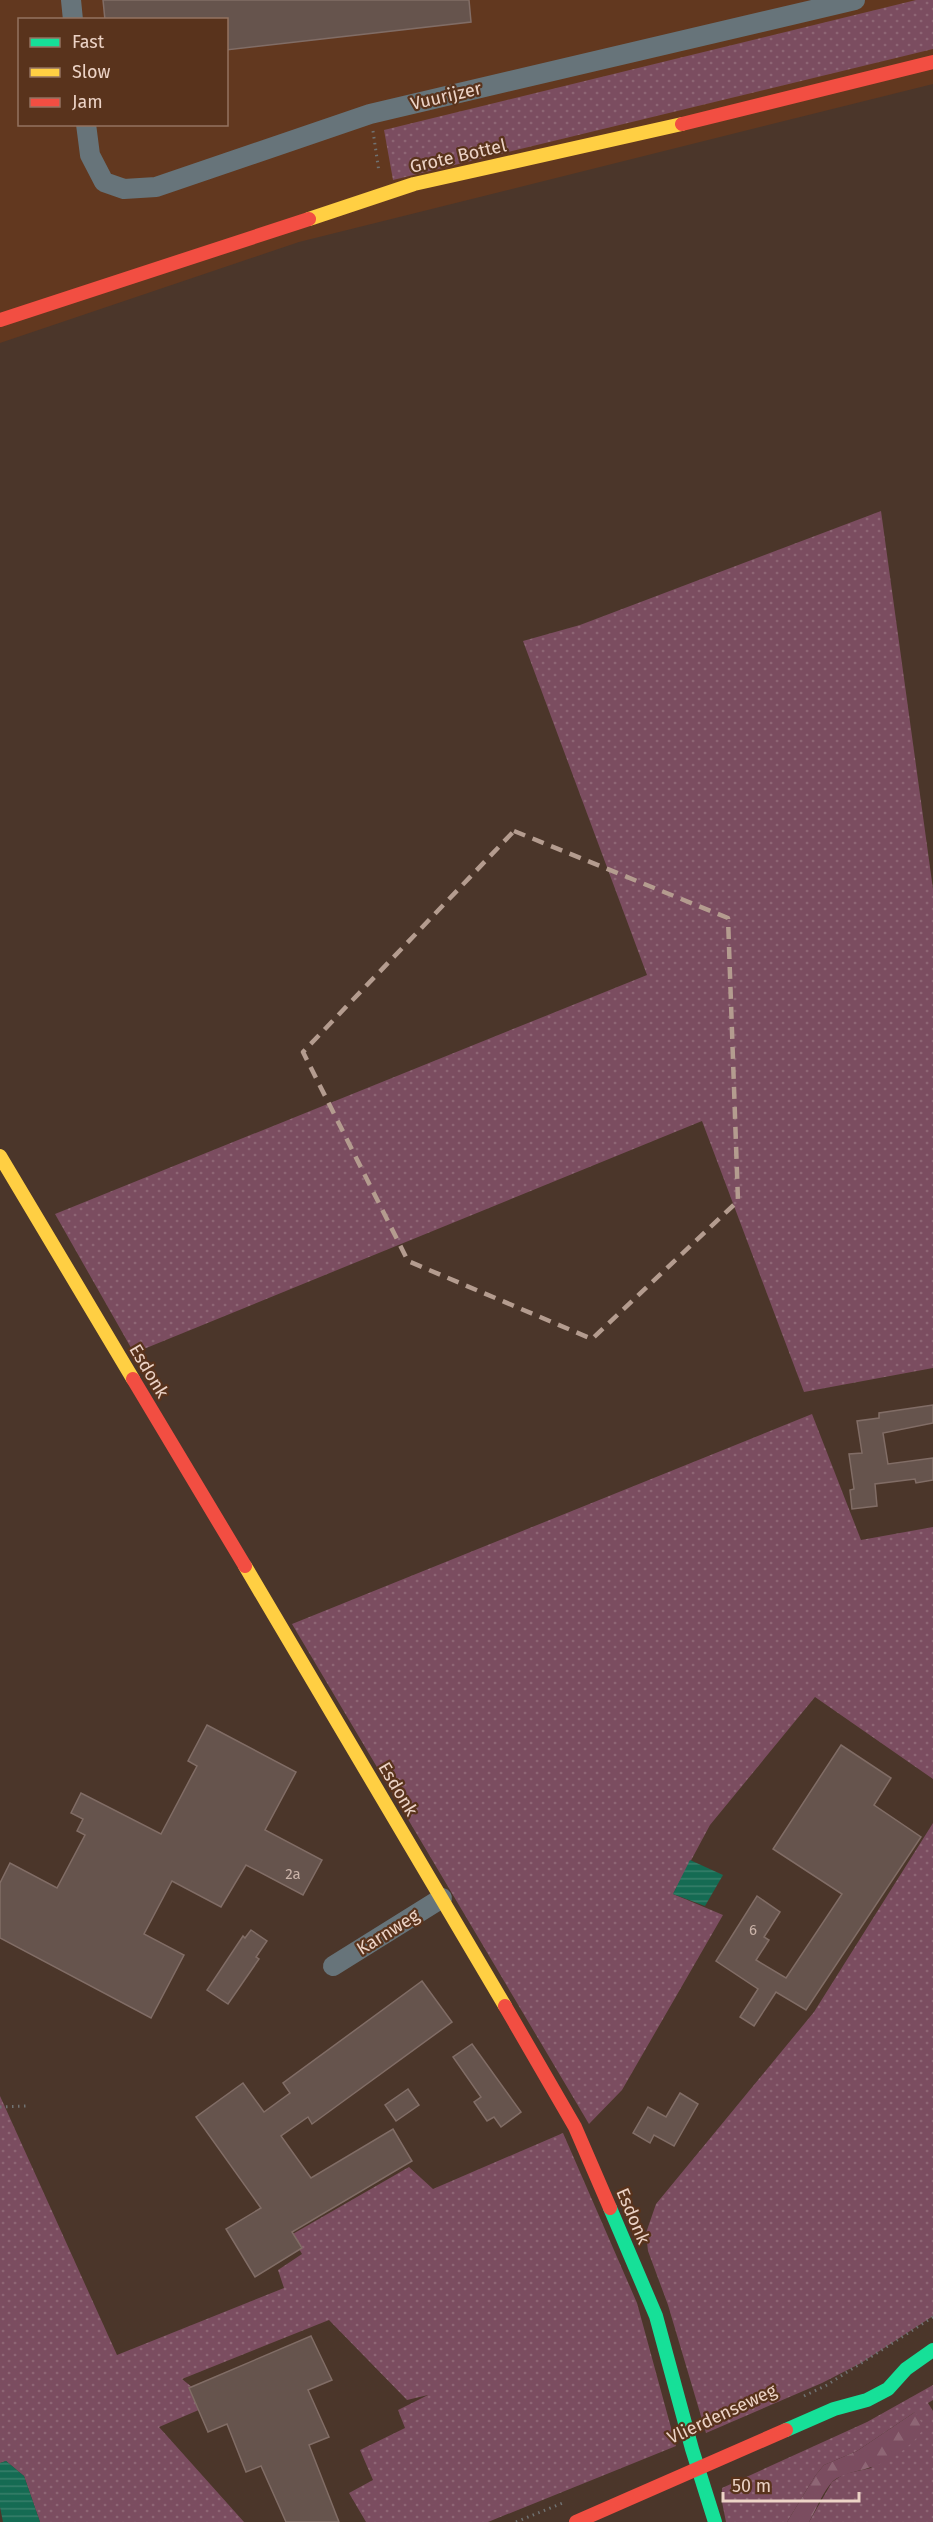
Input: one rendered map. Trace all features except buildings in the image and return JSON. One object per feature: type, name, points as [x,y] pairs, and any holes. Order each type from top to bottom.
[{"type":"street","points":[[70,0],[73,18]]},
{"type":"street","name":"Vuurijzer","points":[[86,126],[90,155],[104,182],[124,189],[156,187],[370,114],[855,0]]},
{"type":"street","name":"Grote Bottel","points":[[0,320],[414,184],[662,129],[933,62]]},
{"type":"street","name":"Esdonk","points":[[0,1156],[442,1898],[575,2127],[656,2316],[698,2470],[715,2522]]},
{"type":"street","name":"Karnweg","points":[[333,1966],[442,1898]]},
{"type":"street","points":[[576,2522],[834,2409],[867,2400],[888,2389],[906,2369],[933,2350]]},
{"type":"street","points":[[879,2376],[906,2369]]},
{"type":"street","points":[[834,2409],[856,2390]]},
{"type":"path","points":[[370,114],[383,195]]},
{"type":"path","points":[[0,2108],[27,2106]]},
{"type":"path","name":"Vlierdenseweg","points":[[796,2400],[827,2385],[933,2317]]},
{"type":"path","points":[[516,2522],[571,2499]]},
{"type":"highlighted area","points":[[514,831],[728,918],[738,1201],[592,1339],[408,1261],[303,1052]]},
{"type":"shaded area","points":[[0,0],[933,0],[933,84],[299,242],[0,343]]},
{"type":"shaded area","points":[[690,1860],[723,1875],[705,1906],[673,1894]]},
{"type":"shaded area","points":[[6,2461],[24,2476],[40,2522],[3,2522],[0,2507],[0,2463]]},
{"type":"green space","points":[[916,0],[933,0],[933,49],[393,180],[384,130]]},
{"type":"green space","points":[[881,511],[933,889],[933,1368],[804,1392],[702,1121],[134,1353],[55,1214],[647,975],[523,641],[580,625]]},
{"type":"green space","points":[[812,1414],[861,1540],[933,1527],[933,1779],[815,1697],[710,1825],[673,1894],[723,1915],[622,2090],[589,2124],[292,1624]]},
{"type":"green space","points":[[933,1823],[933,2316],[861,2363],[822,2383],[706,2433],[668,2305],[648,2251],[646,2233],[656,2204],[814,2012]]},
{"type":"green space","points":[[0,2096],[117,2355],[284,2288],[278,2270],[302,2254],[291,2235],[409,2167],[433,2189],[563,2133],[637,2303],[676,2446],[488,2522],[366,2522],[349,2493],[373,2480],[360,2450],[405,2428],[398,2410],[428,2395],[407,2400],[329,2320],[182,2379],[193,2388],[201,2409],[159,2427],[244,2522],[40,2522],[24,2476],[6,2461],[0,2463]]},
{"type":"green space","points":[[933,2385],[933,2400],[928,2403],[933,2411],[933,2522],[809,2522],[832,2482],[844,2474],[871,2468],[915,2412],[857,2451],[824,2465],[787,2522],[726,2522],[722,2488],[867,2422]]},
{"type":"green space","points":[[915,2412],[924,2427],[908,2447],[876,2466],[845,2474],[833,2481],[809,2522],[787,2522],[824,2465],[857,2451]]},
{"type":"traffic: fast","points":[[610,2208],[656,2316],[692,2449],[715,2522]]},
{"type":"traffic: fast","points":[[786,2430],[834,2409],[867,2400],[888,2389],[906,2369],[933,2350]]},
{"type":"traffic: slow","points":[[309,219],[414,184],[682,124]]},
{"type":"traffic: slow","points":[[0,1156],[133,1379]]},
{"type":"traffic: slow","points":[[245,1566],[505,2006]]},
{"type":"traffic: jam","points":[[682,124],[933,62]]},
{"type":"traffic: jam","points":[[0,320],[309,219]]},
{"type":"traffic: jam","points":[[133,1379],[245,1566]]},
{"type":"traffic: jam","points":[[505,2006],[575,2127],[610,2208]]},
{"type":"traffic: jam","points":[[576,2522],[786,2430]]}]
